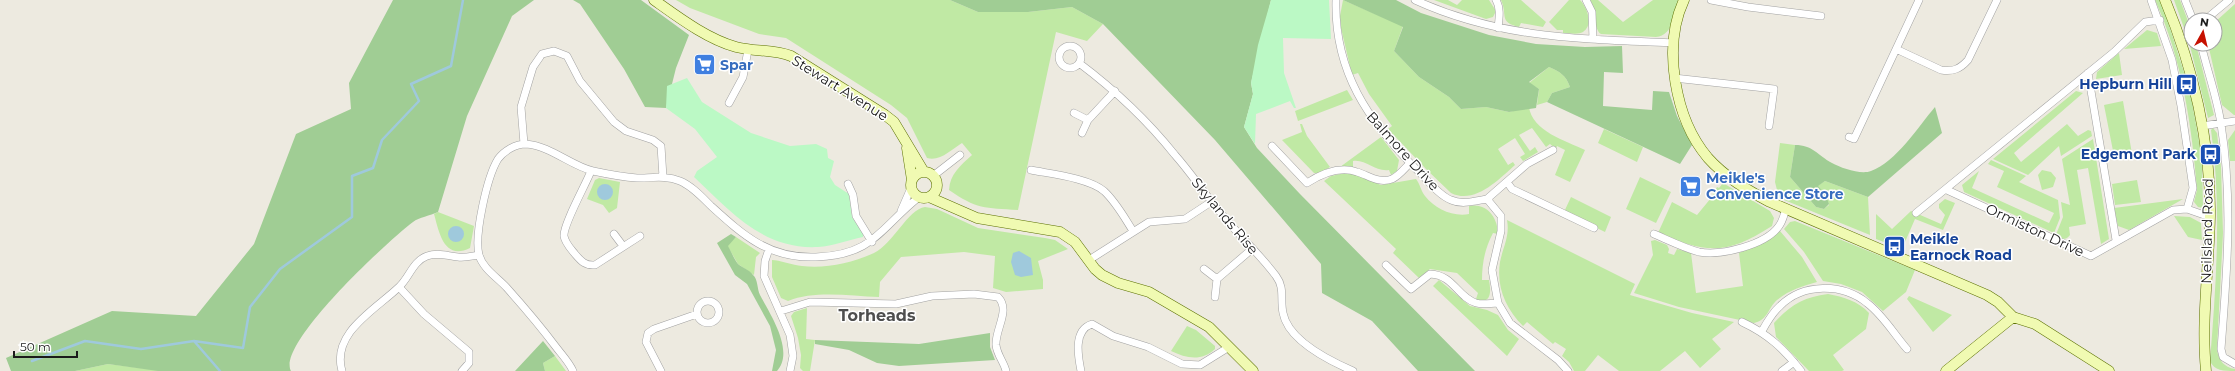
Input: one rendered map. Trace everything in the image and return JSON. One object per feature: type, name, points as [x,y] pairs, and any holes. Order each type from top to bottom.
[{"type":"street","name":"Stewart Avenue","points":[[654,0],[677,16],[717,39],[748,50],[780,52],[799,61],[886,114],[897,126],[928,174]]},
{"type":"street","name":"Balmore Drive","points":[[1336,0],[1337,33],[1342,59],[1351,84],[1370,116],[1410,163],[1450,200],[1459,202],[1487,199]]},
{"type":"street","points":[[1415,0],[1471,21],[1498,28],[1556,38],[1674,43]]},
{"type":"street","points":[[1496,0],[1500,15],[1498,28]]},
{"type":"street","points":[[1586,0],[1592,12],[1593,39]]},
{"type":"street","points":[[1684,0],[1674,43],[1674,78],[1682,108],[1694,139],[1709,158],[1743,187],[1786,209],[1966,285],[1998,302],[2013,317],[2035,324],[2109,371]]},
{"type":"street","points":[[1711,0],[1748,7],[1821,16]]},
{"type":"street","points":[[1849,137],[1854,139],[1919,0]]},
{"type":"street","points":[[1896,49],[1941,70],[1949,71],[1962,66],[1968,60],[1997,0]]},
{"type":"street","points":[[2151,0],[2160,20],[2172,60],[2192,173],[2193,188],[2187,209],[2210,217]]},
{"type":"street","name":"Neilsland Road","points":[[2165,0],[2187,62],[2202,126],[2207,163],[2210,217],[2204,349],[2206,371]]},
{"type":"street","points":[[2185,0],[2190,12]]},
{"type":"street","points":[[2214,12],[2228,0]]},
{"type":"street","points":[[1916,213],[1947,190],[2114,52],[2145,22],[2160,20]]},
{"type":"street","points":[[728,103],[743,77],[748,50]]},
{"type":"street","points":[[524,144],[522,107],[533,67],[542,54],[547,52],[560,52],[568,56],[580,81],[614,122],[626,131],[653,140],[661,146],[662,177]]},
{"type":"street","points":[[2203,52],[2221,123],[2228,222],[2221,349],[2223,357],[2235,364]]},
{"type":"street","name":"Skylands Rise","points":[[1079,63],[1115,91],[1176,156],[1211,202],[1280,282],[1283,296],[1282,312],[1293,332],[1322,356],[1353,371]]},
{"type":"street","points":[[2088,73],[2116,240]]},
{"type":"street","points":[[1674,78],[1774,89],[1769,126]]},
{"type":"street","points":[[1082,133],[1088,120],[1115,91]]},
{"type":"street","points":[[1074,113],[1088,120]]},
{"type":"street","points":[[2202,126],[2235,121]]},
{"type":"street","name":"Stewart Avenue","points":[[907,143],[912,184]]},
{"type":"street","points":[[573,371],[524,307],[483,264],[479,255],[481,218],[486,190],[495,165],[502,154],[511,148],[524,144],[536,146],[560,155],[591,171],[626,177],[662,177],[686,184],[746,237],[769,249],[797,256],[815,257],[846,252],[872,242],[888,228],[900,213],[915,176],[928,174],[960,155]]},
{"type":"street","points":[[1272,146],[1307,183],[1326,173],[1343,170],[1356,171],[1381,181],[1390,180],[1396,177],[1410,163]]},
{"type":"street","points":[[1553,150],[1527,164],[1487,199],[1501,216],[1501,231],[1492,270],[1498,303],[1510,322],[1558,360],[1568,371]]},
{"type":"street","points":[[1031,170],[1066,177],[1102,190],[1115,203],[1133,231]]},
{"type":"street","points":[[591,171],[567,224],[564,234],[565,240],[582,262],[591,265],[601,262],[640,236]]},
{"type":"street","points":[[928,174],[952,206]]},
{"type":"street","points":[[1507,182],[1512,189],[1594,228]]},
{"type":"street","points":[[848,184],[853,195],[856,216],[872,242]]},
{"type":"street","points":[[912,184],[915,195],[952,206],[964,213],[983,219],[1060,232],[1075,242],[1095,269],[1111,280],[1148,292],[1200,320],[1253,371]]},
{"type":"street","points":[[900,213],[924,197],[934,193],[937,186]]},
{"type":"street","name":"Ormiston Drive","points":[[1947,190],[2091,256],[2116,240],[2173,210],[2187,209]]},
{"type":"street","points":[[1089,260],[1133,231],[1155,221],[1186,219],[1211,202]]},
{"type":"street","points":[[1654,234],[1700,252],[1726,252],[1744,247],[1770,234],[1779,226],[1786,209]]},
{"type":"street","points":[[614,234],[623,246]]},
{"type":"street","points":[[769,249],[765,261],[764,276],[780,311],[793,346],[790,371]]},
{"type":"street","points":[[1215,297],[1217,279],[1252,249]]},
{"type":"street","points":[[342,371],[340,352],[348,335],[365,317],[399,287],[418,262],[427,256],[434,254],[458,257],[479,255]]},
{"type":"street","points":[[1386,265],[1411,289],[1430,274],[1438,275],[1444,277],[1469,299],[1476,303],[1498,303]]},
{"type":"street","points":[[1204,269],[1217,279]]},
{"type":"street","points":[[399,287],[424,314],[469,352],[469,363],[462,371]]},
{"type":"street","points":[[1762,331],[1772,315],[1788,300],[1807,291],[1821,288],[1833,288],[1851,293],[1867,303],[1880,316],[1907,350]]},
{"type":"street","points":[[780,311],[810,302],[896,304],[932,296],[974,294],[998,297],[1004,310],[997,330],[996,349],[1006,371]]},
{"type":"street","points":[[661,371],[646,342],[648,333],[654,329],[697,314]]},
{"type":"street","points":[[1946,371],[2013,317]]},
{"type":"street","points":[[1742,322],[1762,331],[1794,362],[1801,371]]},
{"type":"street","points":[[1081,371],[1077,346],[1083,330],[1092,324],[1113,336],[1148,346],[1174,361],[1200,368],[1229,347]]},
{"type":"street","points":[[1782,371],[1794,362]]},
{"type":"green space","points":[[393,0],[534,0],[512,16],[467,116],[438,212],[418,219],[400,232],[337,293],[300,339],[291,358],[291,371],[158,371],[108,364],[75,371],[11,371],[6,358],[112,311],[196,316],[254,244],[296,134],[351,109],[349,83]]},
{"type":"green space","points":[[573,0],[641,0],[689,35],[676,68],[666,108],[645,107],[624,69],[580,4]]},
{"type":"green space","points":[[676,0],[950,0],[978,12],[1028,12],[1072,7],[1103,24],[1087,41],[1056,32],[1018,210],[997,209],[974,204],[949,190],[951,179],[972,155],[962,143],[941,157],[932,159],[927,158],[907,118],[891,105],[786,38],[759,34],[690,8]]},
{"type":"green space","points":[[950,0],[1271,0],[1251,83],[1253,94],[1244,127],[1257,148],[1300,194],[1475,371],[1418,371],[1372,321],[1322,293],[1321,264],[1215,140],[1103,24],[1072,7],[1028,12],[978,12]]},
{"type":"green space","points":[[1271,0],[1329,0],[1331,39],[1283,38],[1284,73],[1296,108],[1294,108],[1290,101],[1256,114],[1255,144],[1244,127],[1253,94],[1251,83],[1258,45]]},
{"type":"green space","points":[[1343,0],[1403,26],[1394,51],[1419,77],[1449,97],[1461,109],[1486,107],[1509,112],[1529,107],[1531,115],[1536,123],[1543,129],[1560,139],[1585,150],[1570,182],[1555,175],[1565,150],[1557,146],[1556,149],[1550,144],[1546,147],[1532,128],[1519,135],[1530,151],[1535,147],[1538,152],[1523,161],[1520,157],[1525,154],[1515,138],[1498,149],[1508,165],[1513,162],[1515,165],[1502,177],[1486,189],[1469,196],[1460,196],[1451,193],[1388,129],[1392,126],[1369,94],[1358,73],[1352,75],[1341,28],[1340,16]]},
{"type":"green space","points":[[1343,0],[1396,0],[1421,13],[1489,35],[1536,44],[1585,47],[1622,46],[1623,73],[1604,72],[1603,106],[1652,110],[1653,91],[1669,92],[1677,116],[1692,145],[1680,164],[1547,102],[1552,93],[1570,87],[1562,74],[1549,67],[1529,82],[1539,89],[1536,108],[1509,112],[1486,107],[1461,109],[1449,97],[1419,77],[1394,51],[1403,27]]},
{"type":"green space","points":[[1434,0],[1448,0],[1457,5],[1462,0],[1489,0],[1496,11],[1493,17],[1486,19]]},
{"type":"green space","points":[[1501,0],[1521,0],[1546,22],[1543,27],[1521,23],[1519,27],[1512,25],[1506,20]]},
{"type":"green space","points":[[1569,0],[1580,0],[1587,11],[1589,21],[1588,25],[1581,33],[1563,33],[1563,30],[1557,30],[1549,22]]},
{"type":"green space","points":[[1590,0],[1598,0],[1623,22],[1653,0],[1678,0],[1670,28],[1662,35],[1656,37],[1601,34],[1597,28],[1594,9]]},
{"type":"green space","points":[[2155,0],[2161,0],[2190,91],[2202,158],[2203,208],[2198,207],[2194,202],[2197,190],[2192,142],[2189,117],[2179,69],[2164,22]]},
{"type":"green space","points":[[2174,0],[2180,0],[2185,12],[2183,12],[2183,25]]},
{"type":"green space","points":[[2235,4],[2235,115],[2222,105],[2210,52],[2223,52],[2223,15]]},
{"type":"green space","points":[[2147,30],[2157,33],[2161,46],[2124,49]]},
{"type":"green space","points":[[2192,52],[2198,52],[2214,115],[2208,118]]},
{"type":"green space","points":[[2119,53],[2122,75],[2096,79],[2097,72]]},
{"type":"green space","points":[[1549,67],[1562,74],[1570,87],[1552,93],[1547,102],[1537,105],[1539,89],[1529,83]]},
{"type":"green space","points":[[687,78],[702,102],[751,133],[790,146],[816,144],[827,149],[828,158],[834,161],[830,177],[835,185],[849,194],[852,217],[863,234],[863,237],[818,247],[798,246],[780,242],[749,226],[721,203],[694,177],[697,171],[717,157],[695,129],[666,108],[667,86]]},
{"type":"green space","points":[[1347,90],[1353,100],[1298,121],[1295,111]]},
{"type":"green space","points":[[2076,91],[2083,93],[2014,153],[2021,162],[2067,124],[2078,136],[2088,130],[2091,131],[2092,136],[2061,156],[2059,146],[2028,175],[1993,159]]},
{"type":"green space","points":[[2123,101],[2132,154],[2114,156],[2104,105]]},
{"type":"green space","points":[[1935,107],[1942,133],[1868,197],[1825,181],[1818,186],[1826,195],[1829,204],[1824,209],[1816,207],[1790,177],[1795,145],[1801,145],[1811,149],[1840,167],[1857,172],[1871,171],[1889,160],[1898,152]]},
{"type":"green space","points":[[1300,124],[1302,124],[1307,136],[1330,167],[1320,173],[1314,173],[1282,140],[1302,132]]},
{"type":"green space","points":[[2213,128],[2217,133],[2221,167],[2223,233],[2217,349],[2222,362],[2228,367],[2235,369],[2235,371],[2217,369],[2210,361],[2217,246],[2216,188],[2211,130]]},
{"type":"green space","points":[[1604,129],[1643,147],[1637,162],[1598,143]]},
{"type":"green space","points":[[2235,130],[2235,161],[2230,161],[2228,140]]},
{"type":"green space","points":[[1381,137],[1399,160],[1397,171],[1391,175],[1389,170],[1379,169],[1358,161],[1353,161],[1353,167],[1340,167]]},
{"type":"green space","points":[[2093,139],[2109,239],[2101,244],[2088,168],[2077,170],[2086,224],[2069,227],[2070,235],[2067,238],[2063,239],[2055,237],[2063,217],[2061,202],[2070,205],[2062,159]]},
{"type":"green space","points":[[1780,143],[1795,145],[1790,177],[1816,207],[1824,209],[1829,205],[1826,195],[1817,186],[1825,181],[1868,197],[1870,235],[1772,195],[1777,190],[1775,182]]},
{"type":"green space","points":[[1991,160],[2026,176],[2019,182],[2058,200],[2060,218],[2054,233],[1964,192],[1962,185],[1979,171],[1972,188],[2049,223],[2054,213],[1997,187],[2004,171],[1988,164]]},
{"type":"green space","points":[[2042,170],[2051,172],[2056,178],[2053,187],[2042,190],[2038,175]]},
{"type":"green space","points":[[1345,173],[1358,175],[1381,185],[1416,179],[1429,201],[1445,211],[1463,215],[1469,214],[1469,206],[1475,205],[1481,206],[1490,212],[1496,222],[1498,234],[1493,233],[1483,262],[1482,280],[1489,280],[1490,284],[1488,299],[1476,299],[1478,293],[1457,273],[1430,269],[1419,278],[1393,253],[1396,249],[1324,181],[1331,176]]},
{"type":"green space","points":[[1640,177],[1671,192],[1656,223],[1626,209]]},
{"type":"green space","points":[[599,178],[620,182],[617,208],[609,213],[603,205],[587,199],[595,180]]},
{"type":"green space","points":[[2137,180],[2141,202],[2115,205],[2112,184]]},
{"type":"green space","points":[[1723,183],[1770,211],[1774,218],[1772,226],[1742,242],[1716,248],[1704,248],[1690,245],[1658,233],[1672,202],[1697,215],[1711,198],[1717,187],[1719,188]]},
{"type":"green space","points":[[1571,197],[1611,217],[1605,232],[1564,212]]},
{"type":"green space","points":[[1945,199],[1955,203],[1943,230],[1915,219],[1902,249],[1876,239],[1876,214],[1892,229],[1911,211],[1941,224],[1945,215],[1939,208],[1939,204]]},
{"type":"green space","points":[[2183,199],[2129,230],[2118,226],[2114,208]]},
{"type":"green space","points":[[925,207],[937,209],[978,228],[1055,240],[1068,249],[1038,261],[1043,280],[1043,289],[1006,292],[993,288],[995,256],[964,252],[901,257],[880,282],[879,297],[821,295],[788,301],[781,298],[772,277],[772,260],[811,267],[820,267],[857,260],[881,249],[906,220],[919,209]]},
{"type":"green space","points":[[438,212],[474,226],[470,248],[461,251],[454,251],[444,243],[434,214]]},
{"type":"green space","points":[[2174,216],[2190,217],[2201,223],[2202,240],[2188,237]]},
{"type":"green space","points":[[1507,220],[1635,284],[1630,295],[1692,313],[1734,322],[1712,339],[1721,349],[1700,368],[1685,351],[1660,371],[1619,371],[1598,355],[1585,371],[1574,371],[1569,362],[1562,356],[1566,349],[1555,342],[1553,344],[1527,322],[1523,326],[1507,305],[1501,289],[1499,271],[1508,231]]},
{"type":"green space","points":[[1795,221],[1915,270],[1906,292],[1883,311],[1862,292],[1841,284],[1823,281],[1804,252],[1784,229],[1790,222]]},
{"type":"green space","points":[[1780,231],[1802,257],[1817,282],[1796,289],[1777,300],[1765,317],[1759,321],[1754,323],[1679,307],[1634,293],[1653,255],[1651,241],[1655,240],[1667,245],[1669,249],[1668,253],[1674,255],[1677,249],[1691,253],[1696,293],[1743,286],[1739,253],[1769,239]]},
{"type":"green space","points":[[731,234],[736,237],[728,246],[738,264],[755,277],[760,295],[775,322],[779,333],[783,353],[782,363],[777,371],[772,371],[776,350],[770,326],[747,284],[735,275],[717,243]]},
{"type":"green space","points":[[736,237],[760,253],[756,257],[754,275],[738,264],[727,245]]},
{"type":"green space","points":[[1439,280],[1470,306],[1487,310],[1498,315],[1508,330],[1519,339],[1507,356],[1433,286]]},
{"type":"green space","points":[[1828,294],[1850,300],[1865,309],[1869,313],[1866,329],[1833,355],[1844,370],[1809,371],[1776,337],[1774,323],[1786,311],[1798,303],[1812,297]]},
{"type":"green space","points":[[1909,296],[1952,315],[1933,332],[1907,299]]},
{"type":"green space","points":[[807,308],[806,339],[815,340],[810,371],[803,371],[800,368],[801,355],[798,338],[791,316],[794,312]]},
{"type":"green space","points":[[1187,326],[1196,330],[1215,346],[1215,349],[1204,356],[1193,358],[1171,351]]},
{"type":"green space","points":[[990,333],[990,347],[995,360],[899,366],[877,363],[849,350],[815,344],[815,340],[919,344]]},
{"type":"green space","points":[[543,341],[555,356],[543,363],[545,371],[515,371]]},
{"type":"green space","points":[[555,356],[566,371],[545,371],[543,363]]},
{"type":"green space","points":[[108,364],[165,371],[75,371]]},
{"type":"water","points":[[605,184],[611,186],[613,192],[611,198],[605,200],[599,198],[597,192],[599,186]]},
{"type":"water","points":[[456,226],[462,228],[464,234],[462,240],[456,242],[450,240],[448,234],[450,228]]},
{"type":"water","points":[[1019,251],[1031,258],[1033,275],[1021,277],[1015,275],[1011,262],[1013,253]]},
{"type":"waterway","points":[[220,371],[194,341],[243,348],[250,307],[280,269],[352,217],[352,176],[373,168],[382,140],[419,101],[411,84],[451,66],[463,0]]},
{"type":"waterway","points":[[32,361],[85,341],[141,349],[194,341]]},
{"type":"place","name":"Spar","points":[[705,65]]},
{"type":"place","name":"Hepburn Hill","points":[[2187,84]]},
{"type":"place","name":"Edgemont Park","points":[[2211,154]]},
{"type":"place","name":"Meikle's Convenience Store","points":[[1690,186]]},
{"type":"place","name":"Meikle Earnock Road","points":[[1894,247]]},
{"type":"district","name":"Torheads","points":[[877,315]]}]
